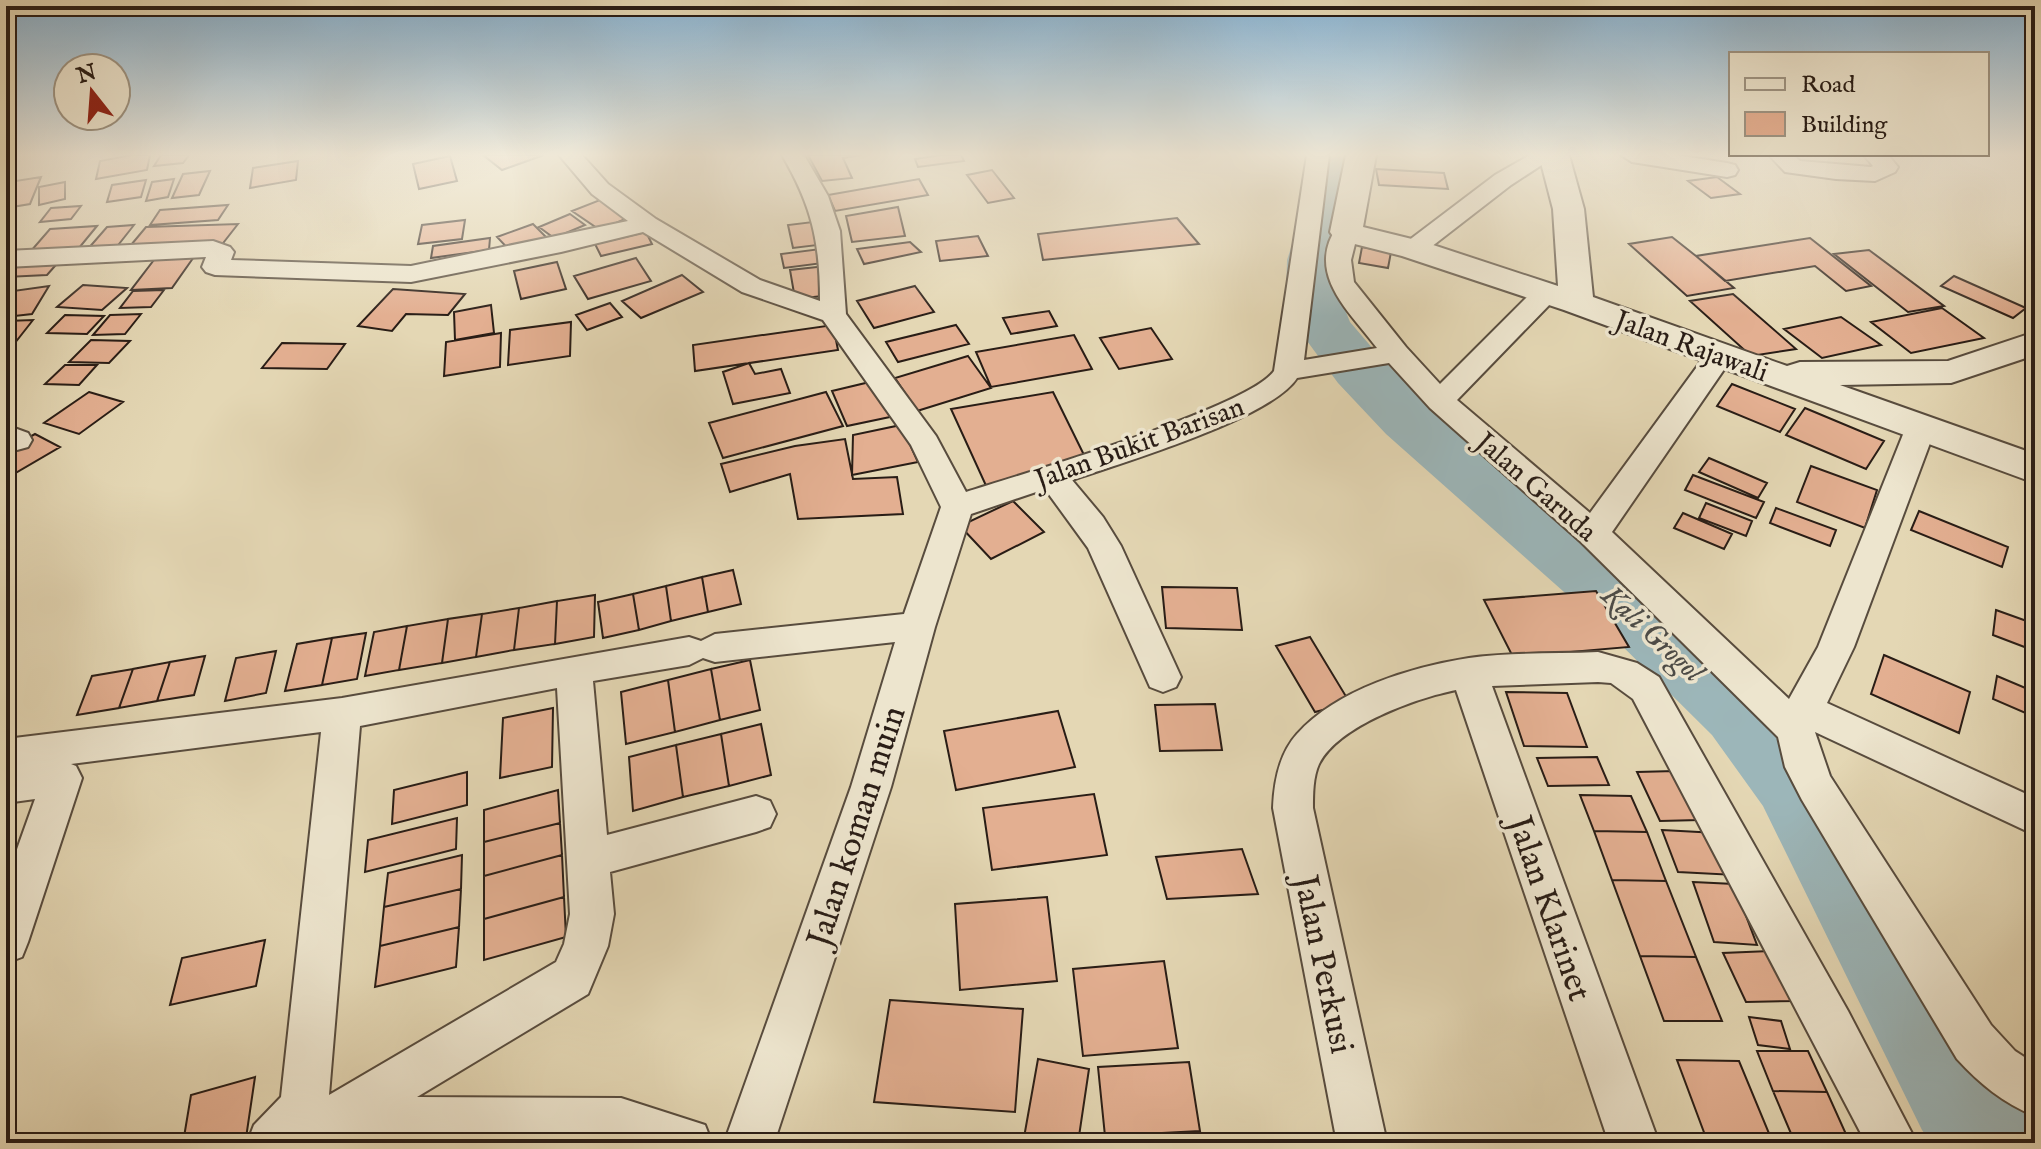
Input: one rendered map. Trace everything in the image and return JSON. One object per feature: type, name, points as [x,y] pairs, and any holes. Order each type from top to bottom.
[{"type":"street","points":[[626,209],[751,286],[833,314]]},
{"type":"street","points":[[824,209],[830,231],[833,314],[925,443],[957,507]]},
{"type":"street","points":[[1311,209],[1288,371],[1383,355]]},
{"type":"street","name":"Jalan Garuda","points":[[1351,209],[1338,260],[1341,283],[1383,355],[1593,534],[1799,719]]},
{"type":"street","points":[[1413,249],[1466,209]]},
{"type":"street","points":[[1440,401],[1560,299],[1572,227],[1568,209]]},
{"type":"street","points":[[6,259],[213,249],[221,252],[215,267],[411,274],[561,245],[647,224]]},
{"type":"street","name":"Jalan Rajawali","points":[[1346,232],[1413,249],[1560,299],[2035,469]]},
{"type":"street","points":[[1773,375],[1951,372],[2035,343]]},
{"type":"street","points":[[1593,534],[1720,355]]},
{"type":"street","name":"Jalan Bukit Barisan","points":[[957,507],[1154,441],[1258,398],[1280,383],[1288,371]]},
{"type":"street","points":[[1951,372],[1921,427],[1836,647],[1799,719],[1805,767],[1816,788],[1974,1042],[1998,1068],[2035,1092]]},
{"type":"street","points":[[1051,475],[1104,546],[1163,677]]},
{"type":"street","name":"Jalan koman muin","points":[[749,1143],[871,787],[917,627],[957,507]]},
{"type":"street","points":[[6,756],[342,714],[574,670],[702,650],[872,629],[917,627]]},
{"type":"street","points":[[1469,673],[1610,668],[1632,676],[1646,688],[1892,1143]]},
{"type":"street","points":[[272,1143],[318,1114],[572,978],[590,928],[590,858],[574,670]]},
{"type":"street","name":"Jalan Perkusi","points":[[1362,1143],[1293,808],[1293,785],[1299,765],[1310,746],[1330,727],[1406,689],[1469,673]]},
{"type":"street","name":"Jalan Klarinet","points":[[1469,673],[1634,1143]]},
{"type":"street","points":[[318,1114],[342,714]]},
{"type":"street","points":[[1799,719],[2035,817]]},
{"type":"street","points":[[6,786],[62,778],[6,942]]},
{"type":"street","points":[[590,858],[756,814]]},
{"type":"street","points":[[318,1114],[621,1123],[687,1143]]},
{"type":"building","points":[[51,209],[79,209],[71,219],[40,222]]},
{"type":"building","points":[[226,209],[218,220],[150,225],[160,210]]},
{"type":"building","points":[[621,209],[632,216],[600,230],[572,211]]},
{"type":"building","points":[[898,209],[905,236],[852,242],[846,216]]},
{"type":"building","points":[[570,214],[585,225],[554,238],[539,227]]},
{"type":"building","points":[[1177,218],[1199,244],[1043,260],[1038,234]]},
{"type":"building","points":[[465,220],[462,239],[418,244],[422,225]]},
{"type":"building","points":[[821,221],[826,244],[793,248],[788,225]]},
{"type":"building","points":[[238,224],[220,247],[126,251],[146,227]]},
{"type":"building","points":[[533,224],[550,241],[513,254],[497,237]]},
{"type":"building","points":[[134,225],[115,249],[87,250],[107,227]]},
{"type":"building","points":[[97,226],[79,248],[30,252],[50,229]]},
{"type":"building","points":[[646,232],[652,244],[601,256],[595,244]]},
{"type":"building","points":[[978,236],[988,256],[940,261],[936,241]]},
{"type":"building","points":[[1672,237],[1734,288],[1687,296],[1629,244]]},
{"type":"building","points":[[490,238],[489,250],[431,258],[433,246]]},
{"type":"building","points":[[1810,238],[1871,286],[1846,291],[1815,266],[1725,281],[1696,256]]},
{"type":"building","points":[[910,242],[921,252],[864,264],[857,249]]},
{"type":"building","points":[[1362,247],[1391,252],[1388,268],[1359,263]]},
{"type":"building","points":[[828,248],[831,262],[784,268],[781,254]]},
{"type":"building","points":[[1869,250],[1944,306],[1908,312],[1834,254]]},
{"type":"building","points":[[196,254],[172,288],[131,290],[157,256]]},
{"type":"building","points":[[62,258],[47,275],[6,277],[6,270],[15,260]]},
{"type":"building","points":[[636,258],[651,281],[588,299],[574,276]]},
{"type":"building","points":[[557,262],[566,289],[521,299],[514,271]]},
{"type":"building","points":[[826,266],[832,295],[795,299],[790,270]]},
{"type":"building","points":[[682,275],[703,292],[641,318],[622,301]]},
{"type":"building","points":[[1954,276],[2026,308],[2013,318],[1941,286]]},
{"type":"building","points":[[83,285],[127,288],[102,310],[57,307]]},
{"type":"building","points":[[49,286],[32,314],[6,317],[6,292]]},
{"type":"building","points":[[915,286],[934,312],[874,328],[857,301]]},
{"type":"building","points":[[393,289],[465,294],[448,315],[406,314],[392,331],[358,326]]},
{"type":"building","points":[[164,290],[151,307],[120,308],[133,291]]},
{"type":"building","points":[[1733,294],[1796,349],[1751,356],[1690,301]]},
{"type":"building","points":[[610,303],[622,317],[587,330],[576,315]]},
{"type":"building","points":[[491,305],[494,333],[455,340],[454,312]]},
{"type":"building","points":[[1942,308],[1984,338],[1911,353],[1871,322]]},
{"type":"building","points":[[1049,311],[1057,326],[1011,334],[1003,318]]},
{"type":"building","points":[[141,314],[125,334],[93,335],[110,315]]},
{"type":"building","points":[[65,315],[104,316],[87,334],[47,333]]},
{"type":"building","points":[[1841,317],[1881,345],[1822,358],[1784,329]]},
{"type":"building","points":[[33,320],[7,353],[6,353],[6,321]]},
{"type":"building","points":[[571,322],[570,356],[508,365],[510,330]]},
{"type":"building","points":[[833,325],[838,350],[695,371],[693,345]]},
{"type":"building","points":[[956,325],[969,344],[898,362],[886,342]]},
{"type":"building","points":[[1151,328],[1172,359],[1119,369],[1100,338]]},
{"type":"building","points":[[501,333],[500,367],[444,376],[446,342]]},
{"type":"building","points":[[1074,335],[1092,369],[991,387],[976,352]]},
{"type":"building","points":[[91,340],[130,341],[109,363],[69,362]]},
{"type":"building","points":[[282,343],[345,344],[327,369],[262,368]]},
{"type":"building","points":[[968,356],[991,388],[917,411],[895,378]]},
{"type":"building","points":[[749,363],[755,374],[781,369],[790,393],[733,404],[723,372]]},
{"type":"building","points":[[65,365],[97,365],[79,385],[45,384]]},
{"type":"building","points":[[874,381],[890,417],[847,426],[832,391]]},
{"type":"building","points":[[1732,384],[1795,409],[1780,432],[1717,406]]},
{"type":"building","points":[[89,392],[123,402],[79,434],[44,423]]},
{"type":"building","points":[[826,392],[843,426],[723,458],[709,423]]},
{"type":"building","points":[[1053,392],[1085,457],[988,490],[951,409]]},
{"type":"building","points":[[1805,408],[1884,441],[1866,469],[1786,435]]},
{"type":"building","points":[[901,425],[918,462],[852,475],[853,435]]},
{"type":"building","points":[[35,434],[60,447],[12,475],[6,471],[6,450]]},
{"type":"building","points":[[845,439],[853,479],[897,477],[903,514],[798,519],[790,474],[730,492],[721,464],[795,446]]},
{"type":"building","points":[[1709,458],[1767,483],[1758,498],[1699,472]]},
{"type":"building","points":[[1811,466],[1877,490],[1865,528],[1797,502]]},
{"type":"building","points":[[1693,475],[1764,502],[1756,518],[1685,490]]},
{"type":"building","points":[[1013,501],[1044,532],[991,559],[960,526]]},
{"type":"building","points":[[1706,503],[1752,521],[1746,536],[1699,518]]},
{"type":"building","points":[[1776,508],[1836,530],[1830,546],[1770,523]]},
{"type":"building","points":[[1919,511],[2008,547],[2002,567],[1911,530]]},
{"type":"building","points":[[1683,513],[1732,534],[1724,549],[1674,528]]},
{"type":"building","points":[[733,570],[741,604],[708,612],[702,577]]},
{"type":"building","points":[[702,577],[708,612],[671,621],[666,586]]},
{"type":"building","points":[[666,586],[671,621],[639,630],[633,594]]},
{"type":"building","points":[[1162,587],[1237,588],[1242,630],[1166,628]]},
{"type":"building","points":[[1596,591],[1629,647],[1513,657],[1484,600]]},
{"type":"building","points":[[633,594],[639,630],[603,638],[598,602]]},
{"type":"building","points":[[595,595],[594,637],[555,644],[557,601]]},
{"type":"building","points":[[557,601],[555,644],[514,650],[519,608]]},
{"type":"building","points":[[519,608],[514,650],[476,657],[482,614]]},
{"type":"building","points":[[1996,610],[2035,624],[2035,651],[1993,635]]},
{"type":"building","points":[[482,614],[476,657],[442,663],[448,619]]},
{"type":"building","points":[[448,619],[442,663],[399,670],[407,626]]},
{"type":"building","points":[[407,626],[399,670],[365,676],[374,632]]},
{"type":"building","points":[[366,633],[357,679],[322,685],[332,638]]},
{"type":"building","points":[[1310,637],[1350,703],[1315,712],[1276,646]]},
{"type":"building","points":[[332,638],[322,685],[285,691],[297,644]]},
{"type":"building","points":[[276,651],[266,693],[225,701],[236,658]]},
{"type":"building","points":[[1884,655],[1970,692],[1959,733],[1871,694]]},
{"type":"building","points":[[205,656],[194,695],[157,701],[170,662]]},
{"type":"building","points":[[750,660],[760,710],[720,720],[711,669]]},
{"type":"building","points":[[170,662],[157,701],[119,708],[133,669]]},
{"type":"building","points":[[133,669],[119,708],[77,715],[92,676]]},
{"type":"building","points":[[711,669],[720,720],[675,732],[668,680]]},
{"type":"building","points":[[1997,676],[2035,692],[2035,717],[1993,699]]},
{"type":"building","points":[[668,680],[675,732],[626,744],[621,692]]},
{"type":"building","points":[[1506,692],[1567,693],[1587,747],[1524,746]]},
{"type":"building","points":[[1215,704],[1222,750],[1160,751],[1155,705]]},
{"type":"building","points":[[553,708],[552,767],[500,778],[503,718]]},
{"type":"building","points":[[1058,711],[1075,767],[956,790],[944,731]]},
{"type":"building","points":[[761,724],[771,775],[729,786],[721,734]]},
{"type":"building","points":[[721,734],[729,786],[683,797],[676,745]]},
{"type":"building","points":[[676,745],[683,797],[633,811],[629,757]]},
{"type":"building","points":[[1597,757],[1609,785],[1548,786],[1537,758]]},
{"type":"building","points":[[1675,771],[1699,820],[1660,821],[1637,772]]},
{"type":"building","points":[[467,772],[467,805],[392,824],[394,790]]},
{"type":"building","points":[[558,790],[560,823],[484,842],[484,810]]},
{"type":"building","points":[[1094,794],[1107,855],[992,870],[983,808]]},
{"type":"building","points":[[1580,795],[1631,796],[1647,832],[1594,831]]},
{"type":"building","points":[[457,818],[456,849],[365,872],[368,840]]},
{"type":"building","points":[[560,823],[562,855],[484,876],[484,842]]},
{"type":"building","points":[[1662,830],[1717,833],[1735,875],[1678,872]]},
{"type":"building","points":[[1594,831],[1647,832],[1666,881],[1612,880]]},
{"type":"building","points":[[1242,849],[1258,894],[1167,899],[1156,857]]},
{"type":"building","points":[[462,855],[461,889],[384,907],[388,873]]},
{"type":"building","points":[[562,855],[564,897],[484,919],[484,876]]},
{"type":"building","points":[[1612,880],[1666,881],[1696,957],[1640,956]]},
{"type":"building","points":[[1693,882],[1734,884],[1757,945],[1714,942]]},
{"type":"building","points":[[461,889],[459,927],[380,946],[384,907]]},
{"type":"building","points":[[564,897],[566,937],[484,960],[484,919]]},
{"type":"building","points":[[1047,897],[1057,981],[960,990],[955,904]]},
{"type":"building","points":[[459,927],[456,967],[375,987],[380,946]]},
{"type":"building","points":[[265,940],[256,986],[170,1005],[182,958]]},
{"type":"building","points":[[1770,951],[1796,1001],[1746,1002],[1723,953]]},
{"type":"building","points":[[1640,956],[1696,957],[1722,1021],[1664,1021]]},
{"type":"building","points":[[1164,961],[1178,1048],[1083,1056],[1073,969]]},
{"type":"building","points":[[890,1000],[1023,1009],[1015,1112],[874,1102]]},
{"type":"building","points":[[1749,1017],[1781,1021],[1790,1049],[1758,1045]]},
{"type":"building","points":[[1757,1051],[1808,1051],[1827,1092],[1773,1091]]},
{"type":"building","points":[[1038,1059],[1089,1069],[1078,1143],[1023,1143]]},
{"type":"building","points":[[1677,1060],[1739,1061],[1773,1143],[1708,1143]]},
{"type":"building","points":[[1189,1062],[1200,1131],[1105,1136],[1098,1067]]},
{"type":"building","points":[[255,1077],[246,1138],[229,1143],[183,1143],[191,1095]]},
{"type":"building","points":[[1773,1091],[1827,1092],[1850,1143],[1795,1143]]},
{"type":"waterway","name":"Kali Grogol","points":[[1328,209],[1313,260],[1313,297],[1324,326],[1359,370],[1408,420],[1624,604],[1739,712],[1792,781],[1957,1095],[1980,1125],[2006,1143]]}]
